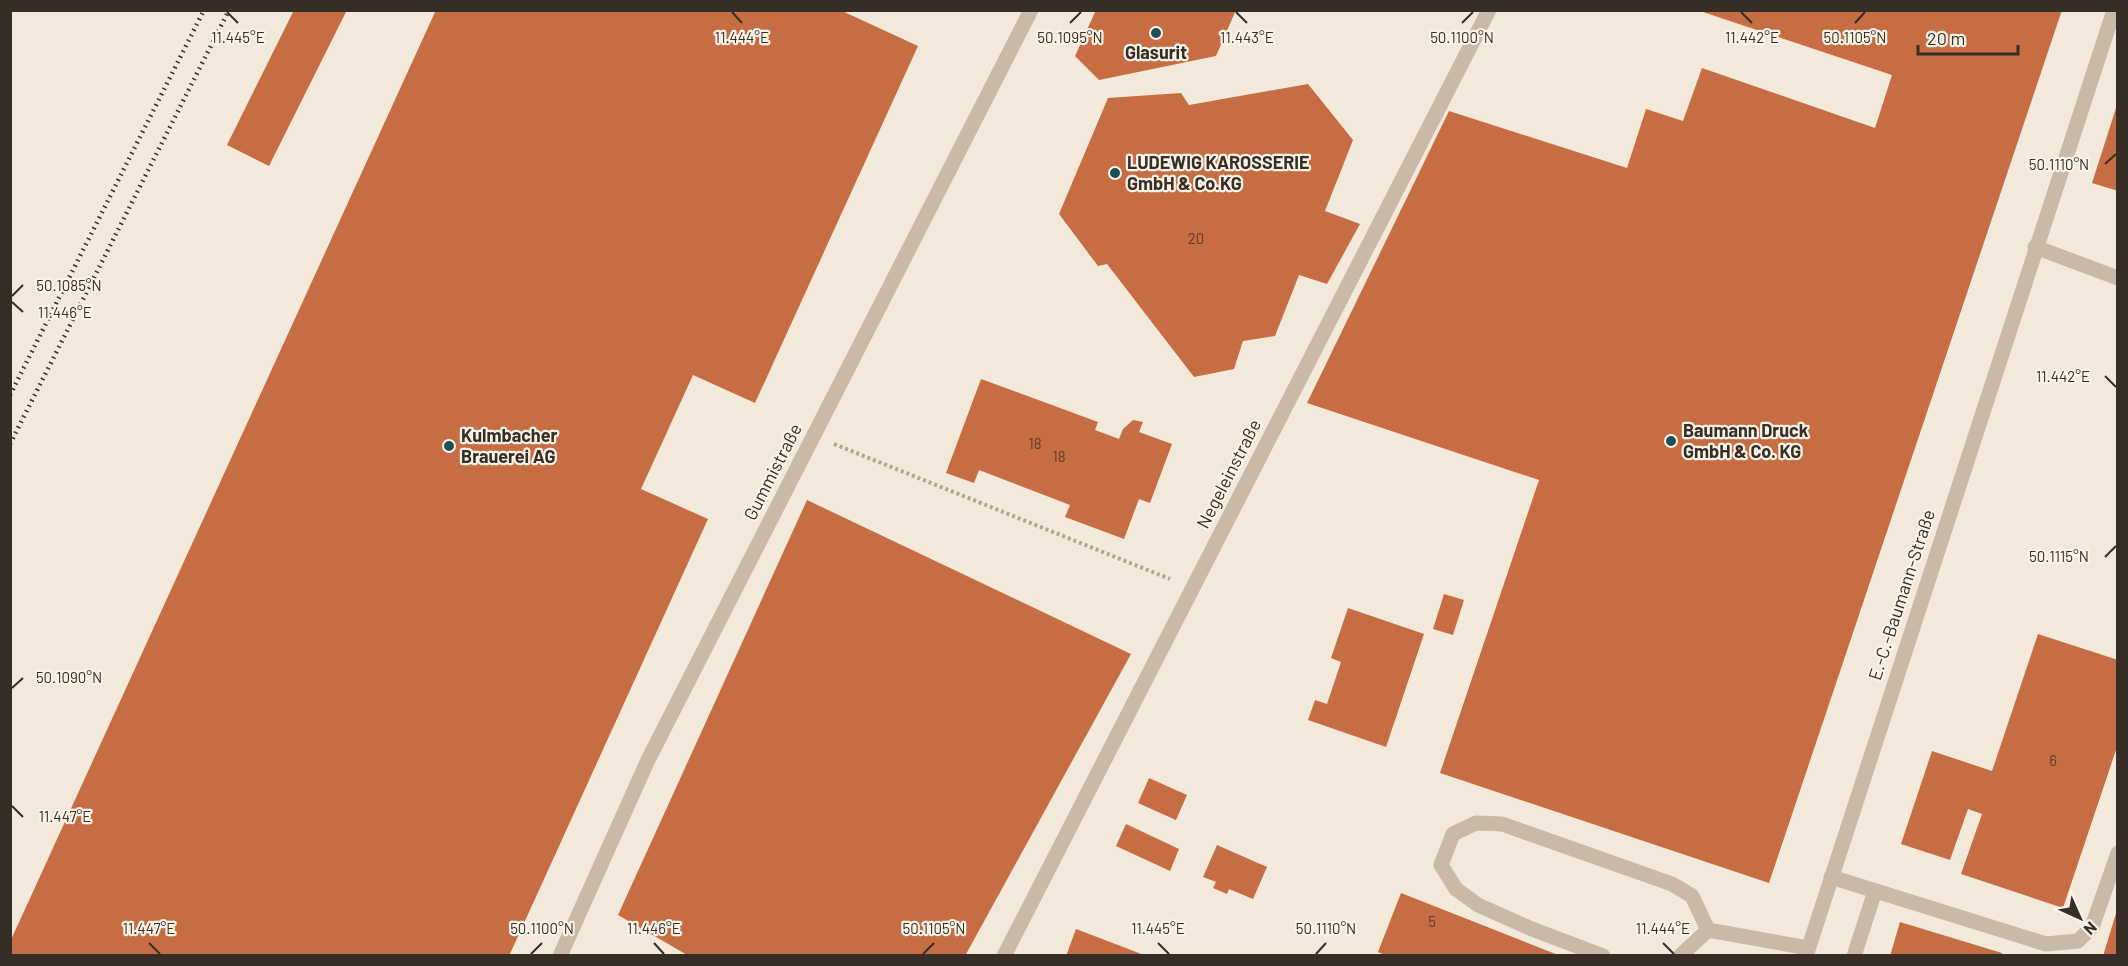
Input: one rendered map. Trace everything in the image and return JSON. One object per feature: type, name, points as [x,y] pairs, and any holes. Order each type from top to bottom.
[{"type":"street","name":"Gummistraße","points":[[560,956],[648,760],[1031,10]]},
{"type":"street","name":"Negeleinstraße","points":[[1005,953],[1489,10]]},
{"type":"street","name":"E.-C.-Baumann-Straße","points":[[1807,952],[2114,10]]},
{"type":"street","points":[[2035,247],[2118,278]]},
{"type":"street","points":[[1603,956],[1478,905],[1456,889],[1441,865],[1453,834],[1476,823],[1502,824],[1672,884],[1692,896],[1708,930]]},
{"type":"street","points":[[1831,877],[2044,950],[2078,941],[2092,927],[2118,853]]},
{"type":"street","points":[[1854,956],[1875,891]]},
{"type":"street","points":[[1708,930],[1807,952]]},
{"type":"street","points":[[1680,956],[1708,930]]},
{"type":"path","points":[[813,435],[1193,588]]},
{"type":"building","points":[[294,10],[347,10],[269,166],[227,145]]},
{"type":"building","name":"Kulmbacher Brauerei AG","points":[[436,10],[840,10],[918,46],[755,403],[693,375],[641,489],[708,519],[509,956],[10,956],[10,942]]},
{"type":"building","name":"Glasurit","points":[[1096,10],[1236,10],[1216,56],[1099,80],[1075,56]]},
{"type":"building","name":"Baumann Druck GmbH & Co. KG","points":[[1697,10],[2062,10],[1769,883],[1440,773],[1539,480],[1307,403],[1449,111],[1627,168],[1646,109],[1683,121],[1702,68],[1875,128],[1892,75]]},
{"type":"building","points":[[1308,84],[1353,140],[1325,211],[1360,224],[1327,284],[1299,275],[1275,336],[1243,341],[1234,369],[1194,377],[1107,264],[1098,266],[1059,214],[1108,98],[1181,93],[1189,105]]},
{"type":"building","points":[[2118,105],[2118,191],[2092,183]]},
{"type":"building","points":[[981,379],[1098,422],[1095,430],[1119,439],[1123,429],[1133,420],[1143,422],[1139,432],[1172,444],[1150,503],[1139,499],[1124,539],[1065,517],[1070,505],[979,470],[974,483],[946,473]]},
{"type":"building","points":[[807,500],[1131,654],[965,956],[689,956],[618,915]]},
{"type":"building","points":[[1444,594],[1464,600],[1453,635],[1433,629]]},
{"type":"building","points":[[1348,608],[1424,634],[1386,747],[1308,720],[1315,700],[1327,704],[1341,662],[1331,658]]},
{"type":"building","points":[[2038,634],[2118,660],[2118,744],[2063,908],[1961,874],[1982,814],[1968,809],[1950,860],[1901,844],[1932,751],[1992,771]]},
{"type":"building","points":[[1149,778],[1187,795],[1176,820],[1138,803]]},
{"type":"building","points":[[1126,824],[1179,849],[1170,871],[1116,846]]},
{"type":"building","points":[[1217,845],[1267,867],[1253,899],[1229,889],[1227,894],[1213,888],[1216,882],[1203,877]]},
{"type":"building","points":[[1401,893],[1558,956],[1387,956],[1378,952]]},
{"type":"building","points":[[2117,910],[2118,956],[2103,956]]},
{"type":"building","points":[[1900,922],[2002,953],[2001,956],[1890,956]]},
{"type":"building","points":[[1076,929],[1144,955],[1144,956],[1066,956]]},
{"type":"railway","points":[[10,395],[204,10]]},
{"type":"railway","points":[[10,444],[229,10]]},
{"type":"place","name":"Glasurit","points":[[1156,33]]},
{"type":"place","name":"LUDEWIG KAROSSERIE GmbH & Co.KG","points":[[1115,173]]},
{"type":"place","name":"Baumann Druck GmbH & Co. KG","points":[[1671,441]]},
{"type":"place","name":"Kulmbacher Brauerei AG","points":[[449,446]]}]
